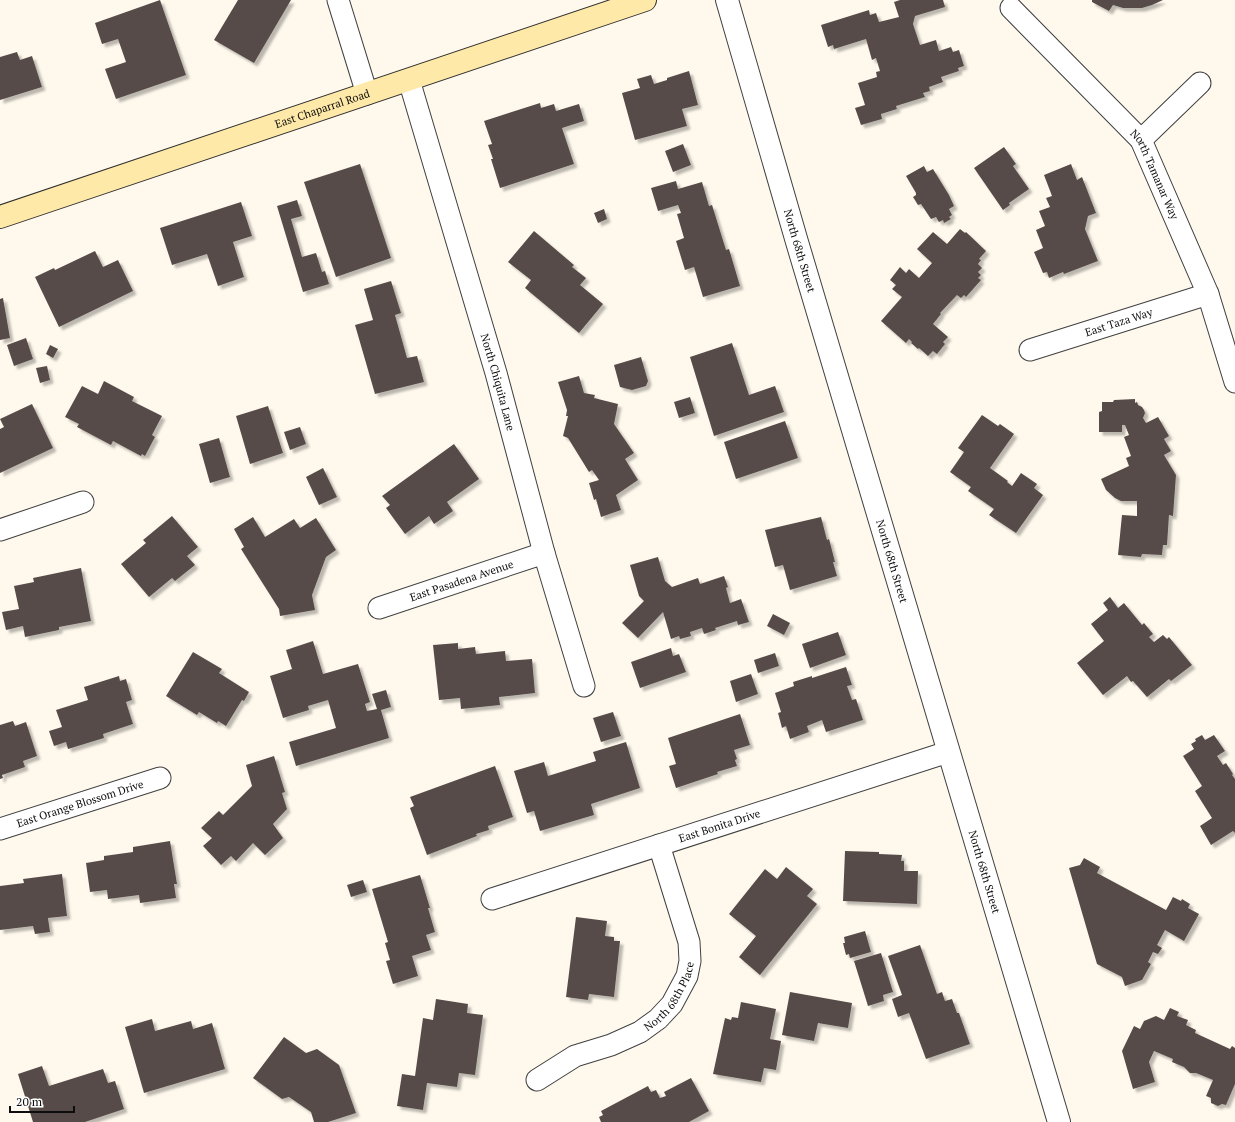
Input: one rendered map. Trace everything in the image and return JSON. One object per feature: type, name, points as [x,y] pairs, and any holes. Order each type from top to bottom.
[{"type":"main road","name":"East Chaparral Road","points":[[0,217],[645,0]]},
{"type":"street","points":[[338,0],[367,94]]},
{"type":"street","name":"North 68th Street","points":[[727,0],[797,242],[1059,1122]]},
{"type":"street","name":"North Tamanar Way","points":[[1011,8],[1142,140],[1208,294],[1235,382]]},
{"type":"street","name":"North Chiquita Lane","points":[[409,80],[491,358],[544,553],[584,686]]},
{"type":"street","points":[[1142,140],[1200,83]]},
{"type":"street","name":"East Taza Way","points":[[1030,350],[1208,294]]},
{"type":"street","points":[[0,530],[83,502]]},
{"type":"street","name":"East Pasadena Avenue","points":[[379,608],[544,553]]},
{"type":"street","name":"East Bonita Drive","points":[[492,899],[948,752]]},
{"type":"street","name":"East Orange Blossom Drive","points":[[0,829],[160,778]]},
{"type":"street","name":"North 68th Place","points":[[537,1080],[575,1056],[611,1045],[640,1032],[658,1019],[672,1004],[687,976],[690,961],[689,942],[659,845]]},
{"type":"building","points":[[160,0],[186,75],[116,99],[105,69],[126,62],[118,39],[102,44],[95,23]]},
{"type":"building","points":[[238,0],[291,0],[254,63],[214,40]]},
{"type":"building","points":[[900,0],[943,0],[945,7],[915,16],[913,24],[920,45],[936,40],[939,51],[951,47],[953,52],[959,50],[964,66],[958,68],[959,71],[941,77],[943,82],[929,87],[930,91],[923,93],[925,97],[896,106],[897,109],[881,114],[882,119],[861,125],[855,108],[865,105],[858,83],[877,77],[876,72],[880,71],[876,58],[872,60],[866,39],[834,49],[833,45],[828,47],[821,25],[869,10],[870,15],[876,13],[879,22],[899,17],[894,2]]},
{"type":"building","points":[[1092,0],[1163,0],[1142,8],[1123,8],[1113,5],[1109,11],[1092,2]]},
{"type":"building","points":[[17,52],[20,60],[32,56],[42,87],[0,100],[0,57]]},
{"type":"building","points":[[689,71],[698,105],[682,109],[687,126],[635,140],[622,93],[640,88],[637,79],[651,75],[654,84]]},
{"type":"building","points":[[540,103],[541,108],[554,104],[556,111],[579,104],[584,121],[562,128],[574,164],[500,188],[488,145],[492,144],[484,121]]},
{"type":"building","points":[[683,144],[691,165],[673,172],[665,151]]},
{"type":"building","points":[[1004,147],[1016,164],[1013,166],[1029,189],[1009,203],[1010,205],[1003,210],[974,168]]},
{"type":"building","points":[[360,164],[391,258],[336,277],[304,182]]},
{"type":"building","points":[[1071,164],[1077,180],[1082,177],[1096,213],[1088,216],[1085,229],[1098,261],[1049,278],[1047,272],[1043,273],[1034,252],[1043,248],[1036,230],[1045,226],[1039,211],[1050,207],[1046,198],[1052,196],[1044,175]]},
{"type":"building","points":[[924,166],[927,172],[933,169],[954,206],[949,209],[952,215],[949,217],[951,219],[944,223],[943,220],[939,222],[936,217],[931,219],[921,204],[918,205],[913,197],[916,193],[906,176]]},
{"type":"building","points":[[676,181],[678,189],[702,182],[709,206],[712,205],[726,250],[729,249],[740,286],[703,297],[694,267],[685,270],[676,241],[684,238],[677,214],[681,213],[678,205],[658,211],[651,188]]},
{"type":"building","points":[[297,200],[302,216],[291,219],[302,257],[316,253],[322,272],[325,271],[329,284],[303,292],[277,206]]},
{"type":"building","points":[[241,202],[252,236],[233,242],[244,277],[218,286],[207,254],[172,265],[160,228]]},
{"type":"building","points":[[604,209],[607,219],[598,223],[594,213]]},
{"type":"building","points":[[960,229],[965,233],[966,232],[986,251],[979,259],[981,260],[978,264],[982,268],[978,272],[981,275],[978,278],[981,280],[966,297],[964,295],[961,298],[957,295],[940,313],[941,314],[933,324],[948,337],[943,342],[945,344],[937,354],[933,351],[928,356],[911,343],[912,342],[909,339],[906,343],[881,321],[902,297],[892,289],[896,285],[890,280],[900,267],[906,273],[909,269],[919,278],[932,263],[917,249],[933,232],[947,244]]},
{"type":"building","points":[[534,231],[574,265],[572,267],[586,278],[580,285],[603,304],[579,333],[525,288],[531,280],[508,262]]},
{"type":"building","points":[[95,251],[103,267],[118,260],[133,291],[59,327],[35,277],[54,268],[55,270]]},
{"type":"building","points":[[391,281],[401,313],[395,315],[407,358],[417,356],[424,382],[375,394],[355,325],[373,320],[364,289]]},
{"type":"building","points":[[3,298],[10,338],[0,340],[0,299]]},
{"type":"building","points":[[26,338],[33,359],[14,366],[7,345]]},
{"type":"building","points":[[732,343],[749,395],[775,386],[784,412],[714,436],[690,357]]},
{"type":"building","points":[[50,345],[58,349],[53,358],[46,354]]},
{"type":"building","points":[[641,357],[648,381],[646,386],[632,390],[620,387],[614,365]]},
{"type":"building","points":[[47,366],[50,380],[40,383],[36,368]]},
{"type":"building","points":[[579,376],[584,393],[595,395],[594,398],[618,404],[614,424],[634,453],[625,459],[638,480],[616,495],[621,510],[601,517],[596,499],[594,500],[589,483],[599,480],[592,470],[589,472],[568,438],[563,436],[568,416],[566,416],[567,410],[558,382]]},
{"type":"building","points":[[104,381],[134,397],[132,401],[162,416],[152,435],[155,437],[145,456],[142,454],[141,456],[113,441],[111,445],[77,427],[79,424],[65,417],[82,386],[98,394]]},
{"type":"building","points":[[690,397],[695,413],[679,418],[674,402]]},
{"type":"building","points":[[1135,399],[1135,403],[1137,402],[1138,405],[1144,410],[1145,413],[1143,418],[1146,423],[1158,417],[1169,436],[1164,439],[1171,451],[1164,455],[1176,475],[1173,516],[1169,515],[1167,545],[1163,545],[1162,555],[1142,554],[1141,557],[1118,555],[1122,515],[1137,516],[1137,501],[1121,501],[1115,498],[1106,490],[1101,479],[1129,466],[1126,458],[1131,456],[1124,437],[1129,435],[1125,425],[1122,425],[1122,432],[1099,432],[1099,412],[1102,411],[1102,402]]},
{"type":"building","points":[[32,404],[53,448],[0,473],[0,429],[4,427],[0,419]]},
{"type":"building","points":[[268,406],[283,453],[250,464],[236,416]]},
{"type":"building","points":[[982,415],[998,426],[1000,424],[1014,434],[990,468],[1008,481],[1007,482],[1012,486],[1021,473],[1037,484],[1034,488],[1043,495],[1016,533],[989,515],[994,509],[968,491],[971,487],[950,472],[964,452],[958,448]]},
{"type":"building","points":[[785,421],[798,458],[736,479],[724,442]]},
{"type":"building","points":[[300,427],[306,444],[290,450],[284,432]]},
{"type":"building","points":[[219,438],[230,477],[210,483],[199,444]]},
{"type":"building","points":[[454,444],[479,479],[447,502],[453,511],[434,524],[429,516],[405,534],[386,508],[390,505],[382,496]]},
{"type":"building","points":[[323,468],[337,497],[319,505],[306,477]]},
{"type":"building","points":[[172,516],[198,547],[187,556],[195,565],[175,581],[172,578],[149,597],[121,564],[146,543],[143,540]]},
{"type":"building","points":[[253,517],[265,537],[294,519],[300,528],[316,518],[336,550],[326,557],[312,595],[315,610],[280,616],[279,609],[241,549],[244,547],[234,529]]},
{"type":"building","points":[[821,517],[827,540],[829,539],[837,576],[790,590],[783,565],[775,567],[765,530]]},
{"type":"building","points":[[658,557],[665,581],[672,587],[698,578],[700,584],[724,576],[728,587],[726,588],[730,603],[741,599],[749,622],[738,625],[737,621],[715,628],[716,630],[704,634],[702,628],[690,632],[691,636],[680,639],[679,636],[671,639],[663,612],[638,638],[622,623],[644,601],[639,596],[630,565]]},
{"type":"building","points":[[81,568],[91,621],[59,627],[59,630],[25,637],[23,626],[6,630],[2,612],[19,609],[14,586],[34,582],[33,578]]},
{"type":"building","points":[[1110,597],[1118,608],[1124,603],[1142,625],[1144,623],[1153,634],[1149,637],[1154,642],[1163,635],[1167,639],[1169,637],[1192,665],[1171,681],[1169,679],[1147,697],[1133,681],[1131,682],[1127,676],[1103,695],[1077,663],[1104,641],[1091,624],[1108,610],[1103,603]]},
{"type":"building","points":[[773,614],[790,623],[784,635],[767,626]]},
{"type":"building","points":[[838,632],[846,655],[810,668],[802,644]]},
{"type":"building","points":[[313,641],[323,674],[358,664],[370,702],[365,704],[367,711],[377,709],[372,694],[386,690],[391,707],[381,710],[389,738],[296,766],[289,742],[336,728],[328,700],[308,706],[309,710],[283,718],[270,676],[292,669],[286,650]]},
{"type":"building","points":[[458,643],[458,649],[475,647],[476,654],[505,651],[506,661],[532,659],[535,693],[499,697],[500,705],[461,709],[460,698],[439,700],[433,645]]},
{"type":"building","points":[[671,648],[673,656],[679,654],[686,672],[640,688],[631,662]]},
{"type":"building","points":[[193,652],[222,669],[219,673],[249,692],[244,701],[242,700],[226,726],[218,721],[217,723],[199,712],[197,715],[166,696]]},
{"type":"building","points":[[775,653],[779,666],[758,673],[754,660]]},
{"type":"building","points":[[846,667],[852,685],[847,686],[852,700],[856,699],[863,720],[826,732],[822,720],[807,726],[809,732],[790,739],[786,726],[782,728],[778,713],[781,712],[775,693],[794,686],[793,682],[812,676],[812,678]]},
{"type":"building","points":[[751,674],[758,694],[736,702],[730,681]]},
{"type":"building","points":[[119,676],[120,681],[126,679],[132,700],[126,702],[133,724],[103,734],[104,738],[68,749],[66,742],[54,746],[49,731],[62,727],[56,710],[88,700],[84,687]]},
{"type":"building","points":[[613,712],[621,736],[601,742],[593,718]]},
{"type":"building","points":[[740,714],[750,745],[734,750],[737,759],[735,760],[737,766],[676,788],[669,766],[676,764],[668,738]]},
{"type":"building","points":[[13,721],[15,726],[26,722],[37,756],[23,761],[25,767],[2,775],[3,778],[0,779],[0,725]]},
{"type":"building","points":[[1202,735],[1205,740],[1214,735],[1225,751],[1217,756],[1223,765],[1226,763],[1235,779],[1235,833],[1233,831],[1211,845],[1200,826],[1212,818],[1195,791],[1202,786],[1183,756],[1194,749],[1191,744],[1196,741],[1195,739]]},
{"type":"building","points":[[626,742],[640,788],[591,804],[594,815],[540,831],[534,811],[527,813],[514,771],[544,762],[548,776],[596,761],[593,752]]},
{"type":"building","points":[[274,756],[285,792],[282,793],[287,809],[273,824],[283,838],[265,855],[253,843],[236,861],[231,856],[221,865],[203,846],[212,838],[201,828],[219,811],[223,815],[252,786],[246,765]]},
{"type":"building","points":[[495,766],[513,817],[488,826],[489,830],[476,834],[477,836],[427,855],[410,808],[414,806],[410,797]]},
{"type":"building","points":[[170,841],[177,884],[174,884],[176,898],[140,903],[139,895],[108,899],[107,890],[90,892],[86,863],[104,860],[104,856],[133,852],[133,847]]},
{"type":"building","points":[[845,851],[879,852],[879,854],[902,855],[901,861],[904,861],[904,871],[918,871],[917,904],[843,901]]},
{"type":"building","points":[[1084,858],[1100,867],[1097,873],[1166,910],[1173,897],[1181,901],[1182,899],[1190,904],[1188,908],[1199,914],[1184,941],[1165,930],[1157,945],[1162,948],[1158,954],[1153,952],[1148,962],[1151,964],[1142,980],[1125,986],[1122,977],[1097,964],[1069,868],[1080,865]]},
{"type":"building","points":[[786,867],[813,889],[807,896],[817,904],[760,975],[739,957],[756,936],[729,914],[765,869],[777,879]]},
{"type":"building","points":[[62,874],[67,916],[48,918],[50,932],[35,934],[33,926],[0,930],[0,886],[24,883],[23,879]]},
{"type":"building","points":[[420,875],[430,908],[428,908],[435,932],[426,935],[431,950],[412,956],[418,976],[393,984],[386,961],[390,960],[385,943],[388,942],[372,889]]},
{"type":"building","points":[[363,880],[367,892],[351,897],[347,885]]},
{"type":"building","points":[[576,917],[607,921],[605,936],[614,937],[614,941],[620,941],[614,997],[589,994],[588,1000],[566,997]]},
{"type":"building","points":[[865,931],[871,952],[850,958],[849,954],[846,955],[843,943],[845,943],[844,937]]},
{"type":"building","points":[[920,945],[937,994],[942,992],[945,1001],[952,999],[957,1013],[959,1013],[970,1044],[926,1059],[909,1013],[898,1017],[892,999],[902,995],[888,956]]},
{"type":"building","points":[[881,953],[893,992],[883,995],[884,1001],[868,1006],[854,961]]},
{"type":"building","points":[[790,992],[852,1003],[848,1028],[818,1023],[814,1041],[782,1035]]},
{"type":"building","points":[[436,999],[468,1004],[467,1013],[483,1015],[475,1075],[459,1073],[457,1087],[427,1083],[423,1110],[397,1106],[402,1074],[415,1076],[423,1018],[433,1020]]},
{"type":"building","points":[[741,1002],[776,1009],[770,1039],[781,1041],[776,1070],[764,1068],[761,1082],[713,1074],[725,1018],[731,1020],[732,1017],[738,1018]]},
{"type":"building","points":[[1170,1008],[1179,1012],[1177,1016],[1188,1020],[1186,1025],[1196,1030],[1195,1033],[1230,1049],[1232,1046],[1235,1048],[1235,1084],[1226,1105],[1222,1104],[1218,1106],[1211,1103],[1211,1098],[1206,1096],[1213,1080],[1196,1073],[1190,1073],[1184,1067],[1172,1062],[1173,1059],[1154,1051],[1149,1062],[1155,1082],[1133,1089],[1122,1051],[1134,1026],[1140,1029],[1144,1021],[1156,1016],[1164,1020]]},
{"type":"building","points":[[152,1019],[155,1031],[191,1021],[193,1029],[212,1023],[225,1069],[144,1093],[125,1027]]},
{"type":"building","points":[[284,1037],[306,1053],[317,1049],[339,1065],[356,1113],[328,1122],[314,1122],[311,1112],[289,1097],[282,1099],[253,1078]]},
{"type":"building","points":[[42,1066],[49,1086],[103,1069],[108,1083],[115,1081],[124,1109],[85,1122],[33,1122],[18,1074]]},
{"type":"building","points":[[691,1078],[709,1111],[689,1122],[601,1122],[599,1117],[603,1115],[601,1111],[648,1086],[651,1092],[656,1090],[660,1098],[666,1096],[664,1092]]}]
